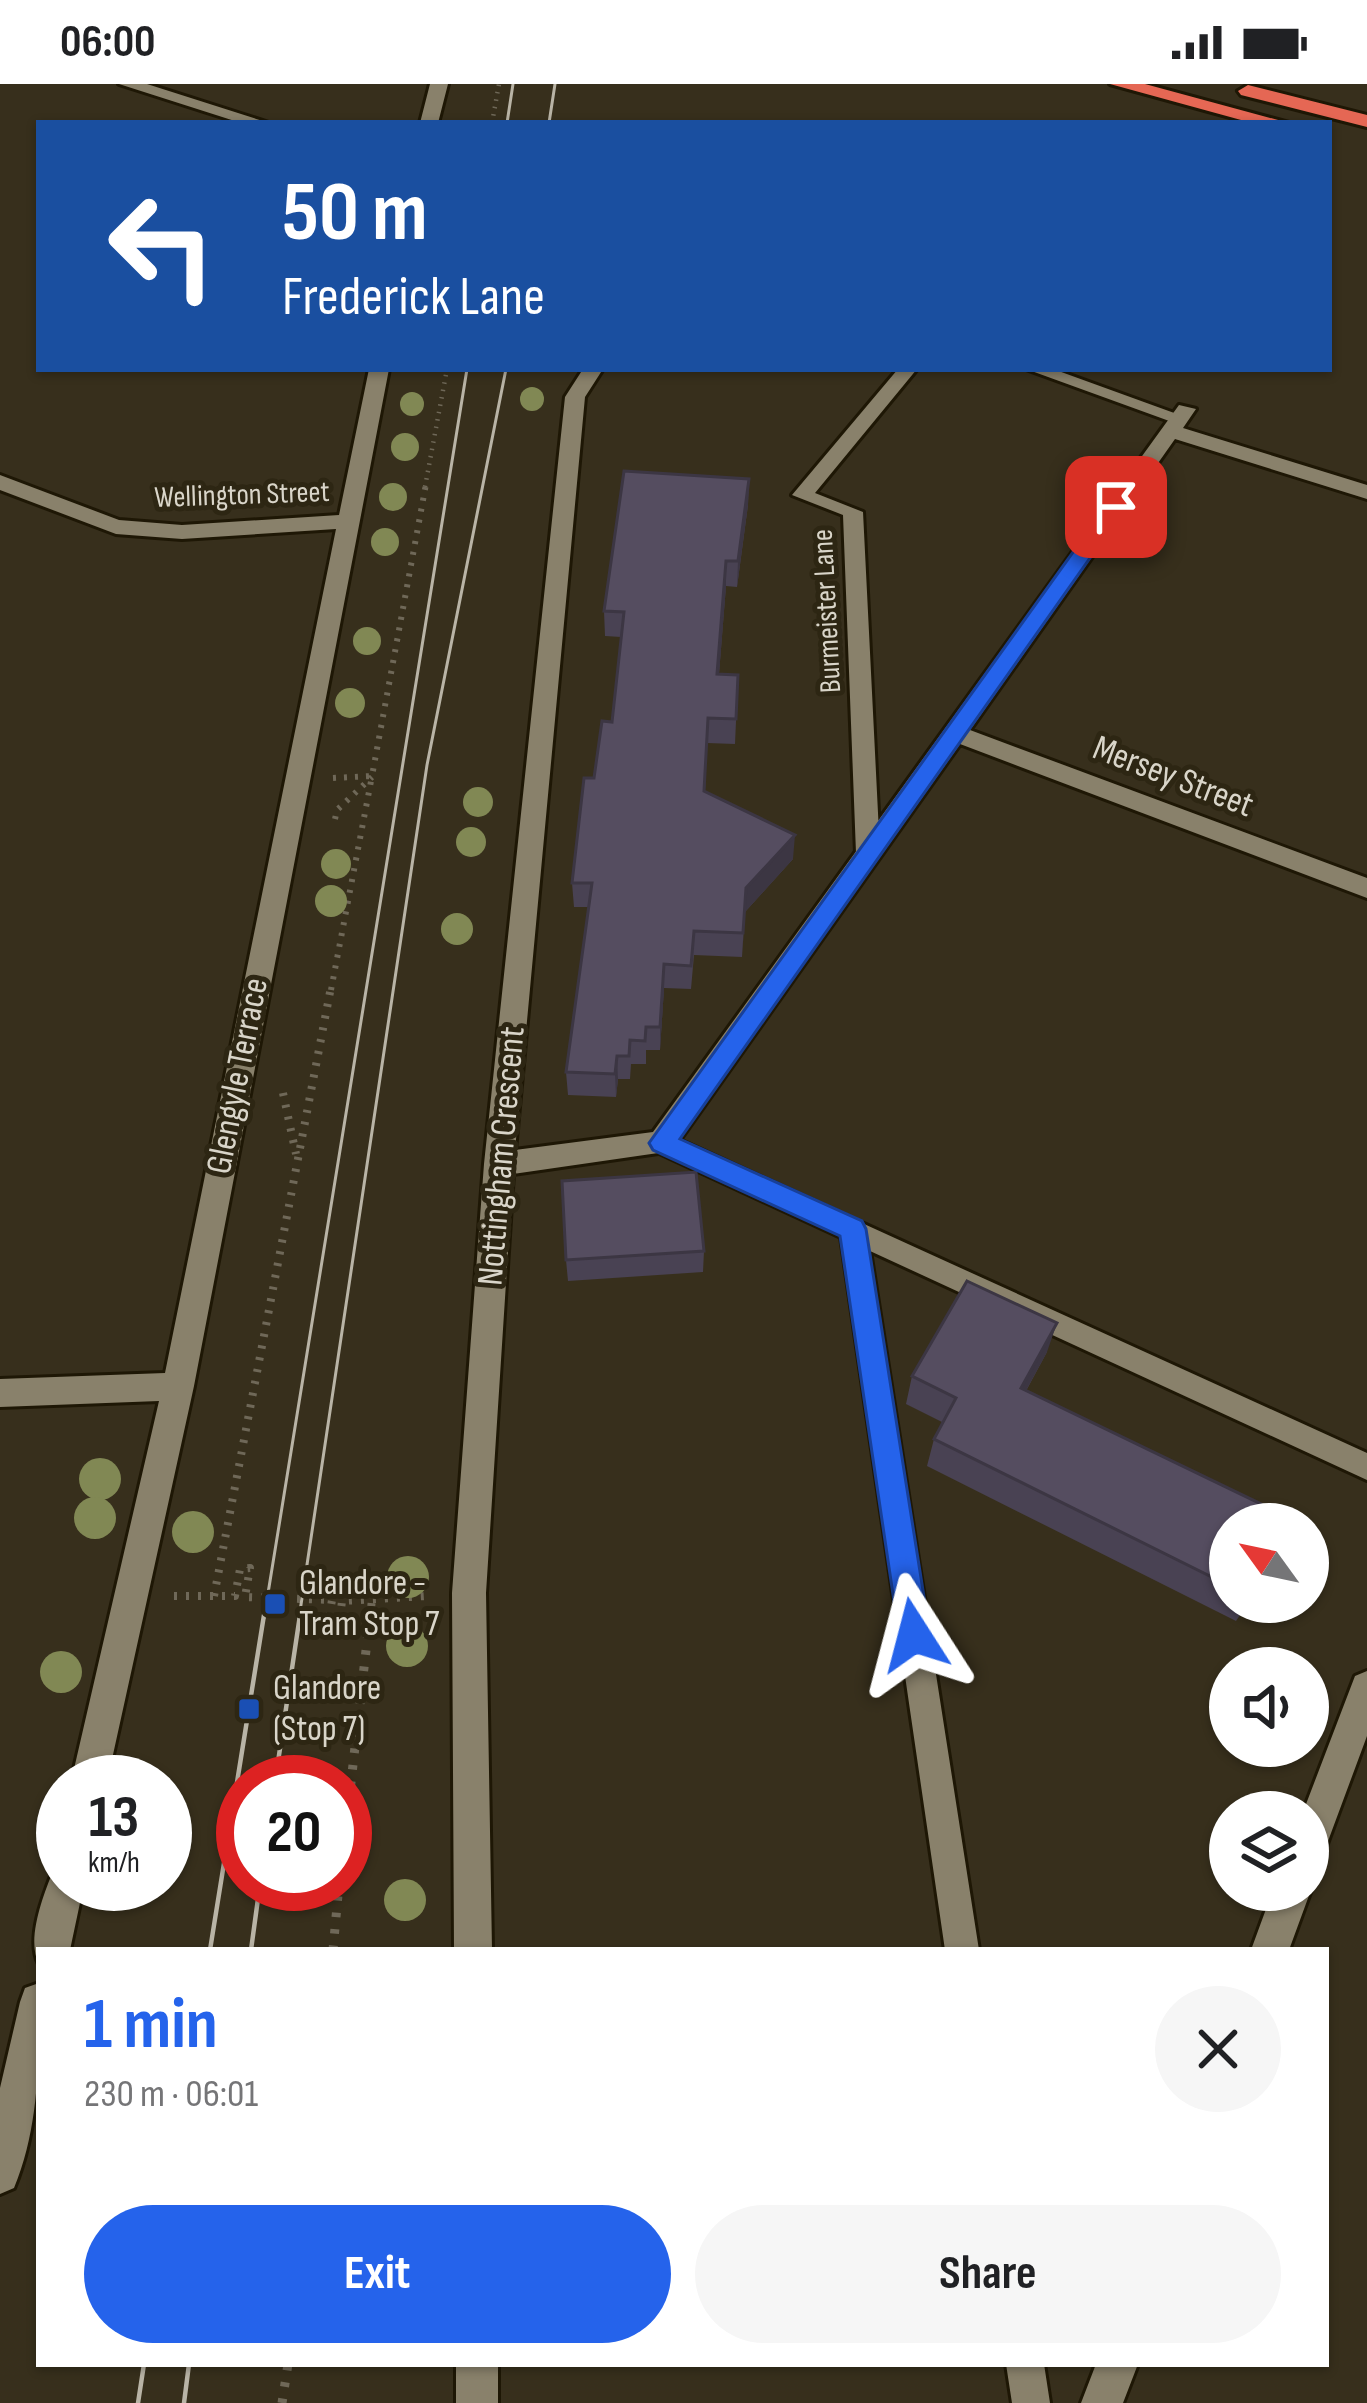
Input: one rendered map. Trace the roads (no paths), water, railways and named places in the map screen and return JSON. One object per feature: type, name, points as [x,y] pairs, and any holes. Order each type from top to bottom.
[{"type":"highway","points":[[1120,84],[1266,120]]},
{"type":"highway","points":[[1222,84],[1367,122]]},
{"type":"highway","points":[[1332,137],[1367,146]]},
{"type":"street","points":[[128,84],[250,120]]},
{"type":"street","points":[[430,120],[440,84]]},
{"type":"street","name":"Glengyle Terrace","points":[[95,1755],[178,1386],[378,372]]},
{"type":"street","name":"Nottingham Crescent","points":[[473,1947],[469,1593],[499,1164],[575,397],[591,372]]},
{"type":"street","points":[[499,1164],[662,1143],[1178,419],[1367,492]]},
{"type":"street","name":"Wellington Street","points":[[0,482],[116,527],[182,532],[351,521]]},
{"type":"street","name":"Mersey Street","points":[[954,733],[1367,888]]},
{"type":"street","points":[[0,1393],[178,1386]]},
{"type":"street","points":[[1329,1791],[1367,1688]]},
{"type":"street","points":[[52,1947],[60,1911]]},
{"type":"street","points":[[1271,1947],[1284,1911]]},
{"type":"street","points":[[0,2174],[36,2015]]},
{"type":"street","points":[[477,2367],[477,2403]]},
{"type":"street","points":[[1102,2403],[1116,2367]]},
{"type":"lane","name":"Burmeister Lane","points":[[868,853],[853,512],[802,495],[905,372]]},
{"type":"lane","points":[[1044,372],[1178,419]]},
{"type":"lane","points":[[662,1143],[1367,1466]]},
{"type":"lane","points":[[853,1229],[962,1947]]},
{"type":"lane","points":[[1025,2367],[1031,2403]]},
{"type":"tram line","points":[[507,120],[513,84]]},
{"type":"tram line","points":[[549,120],[555,84]]},
{"type":"tram line","points":[[264,1618],[467,372]]},
{"type":"tram line","points":[[299,1618],[427,765],[505,372]]},
{"type":"tram line","points":[[210,1947],[264,1615]]},
{"type":"tram line","points":[[279,1755],[300,1615]]},
{"type":"tram line","points":[[251,1947],[256,1911]]},
{"type":"tram line","points":[[138,2403],[144,2367]]},
{"type":"tram line","points":[[184,2403],[189,2367]]},
{"type":"place","name":"Glandore - Tram Stop 7","points":[[275,1604]]},
{"type":"place","name":"Glandore (Stop 7)","points":[[249,1709]]}]
